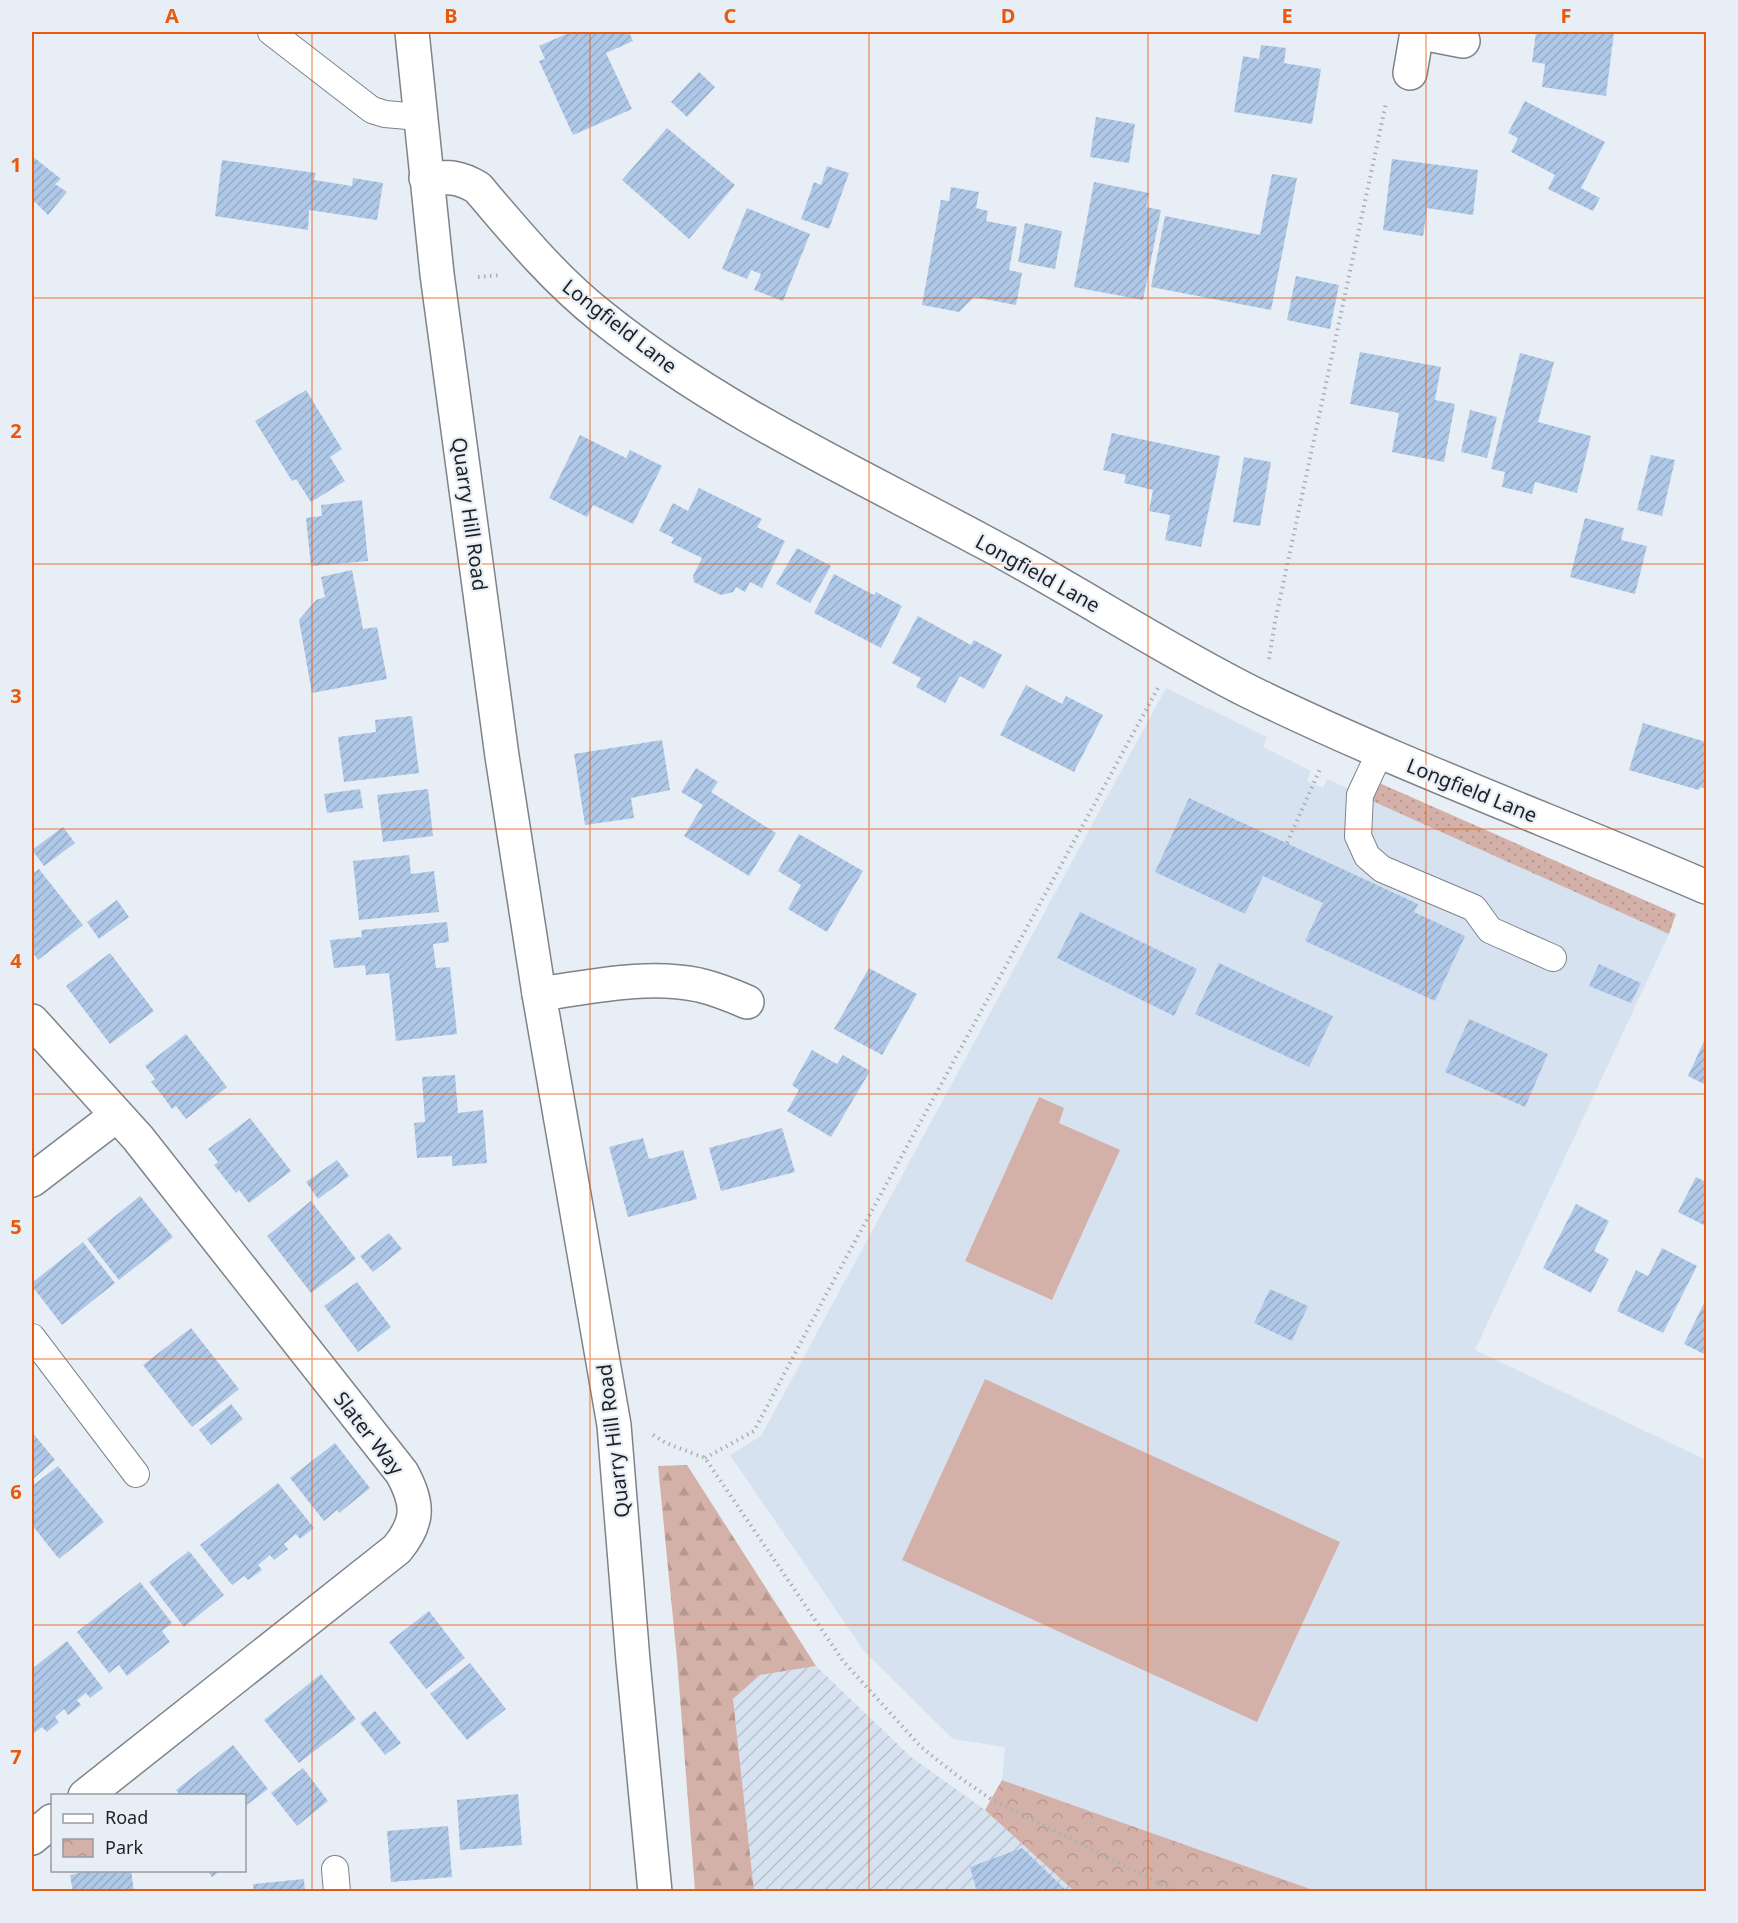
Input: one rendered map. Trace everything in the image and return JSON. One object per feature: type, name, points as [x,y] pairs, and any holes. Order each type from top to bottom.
[{"type":"street","name":"Quarry Hill Road","points":[[412,32],[437,274],[502,756],[539,994],[615,1434],[633,1661],[655,1892]]},
{"type":"street","points":[[1399,84],[1417,32],[1463,41]]},
{"type":"street","name":"Longfield Lane","points":[[426,178],[464,179],[478,188],[548,268],[600,316],[690,381],[742,412],[1019,561],[1179,655],[1380,752],[1707,887]]},
{"type":"street","points":[[539,994],[626,983],[673,981],[722,991],[747,1002]]},
{"type":"street","name":"Slater Way","points":[[32,1021],[117,1115],[402,1473],[414,1498],[413,1525],[397,1550],[88,1794]]},
{"type":"street","points":[[32,1180],[117,1115]]},
{"type":"street","points":[[32,1838],[51,1822]]},
{"type":"lane","points":[[271,32],[372,110],[385,114],[419,117]]},
{"type":"lane","points":[[1380,752],[1360,795],[1358,836],[1367,856],[1382,868],[1474,908],[1490,930],[1553,958]]},
{"type":"lane","points":[[32,1337],[136,1474]]},
{"type":"path","points":[[1268,664],[1275,622],[1399,84]]},
{"type":"path","points":[[480,277],[503,274]]},
{"type":"path","points":[[705,1458],[754,1431],[829,1289],[1159,686]]},
{"type":"path","points":[[1287,843],[1318,774]]},
{"type":"path","points":[[647,1428],[666,1443],[705,1458],[843,1661],[921,1747],[991,1799],[1180,1892]]},
{"type":"shaded area","points":[[1166,688],[1267,737],[1263,747],[1311,771],[1307,781],[1323,788],[1327,779],[1669,934],[1475,1350],[1706,1460],[1706,1891],[1316,1891],[1002,1780],[1005,1747],[953,1739],[864,1651],[730,1455],[761,1436]]},
{"type":"shaded area","points":[[816,1666],[911,1757],[985,1810],[1074,1891],[754,1891],[733,1699],[760,1675]]},
{"type":"green space","points":[[1377,782],[1676,914],[1669,934],[1370,800]]},
{"type":"green space","points":[[1039,1097],[1064,1108],[1059,1123],[1120,1150],[1052,1300],[965,1261]]},
{"type":"green space","points":[[985,1379],[1340,1542],[1257,1722],[902,1560]]},
{"type":"green space","points":[[687,1465],[816,1666],[760,1675],[733,1699],[754,1891],[695,1891],[677,1659],[658,1466]]},
{"type":"green space","points":[[1002,1780],[1316,1891],[1074,1891],[985,1810]]},
{"type":"building","points":[[571,32],[629,32],[633,41],[606,53],[632,109],[573,135],[539,61],[545,59],[539,46]]},
{"type":"building","points":[[1536,32],[1614,32],[1606,96],[1542,87],[1545,64],[1532,62]]},
{"type":"building","points":[[1261,45],[1286,48],[1284,63],[1321,69],[1312,124],[1234,112],[1243,56],[1259,59]]},
{"type":"building","points":[[699,72],[715,87],[687,117],[671,102]]},
{"type":"building","points":[[1525,101],[1605,142],[1581,188],[1600,198],[1593,211],[1548,189],[1555,175],[1511,152],[1518,138],[1508,133]]},
{"type":"building","points":[[1096,117],[1135,124],[1129,163],[1090,157]]},
{"type":"building","points":[[667,128],[735,185],[689,239],[622,180]]},
{"type":"building","points":[[32,156],[61,179],[55,184],[67,192],[48,215],[35,202],[32,205]]},
{"type":"building","points":[[1392,159],[1478,170],[1473,215],[1427,208],[1423,236],[1383,230]]},
{"type":"building","points":[[222,160],[316,173],[314,180],[352,186],[353,178],[383,183],[377,220],[309,210],[308,230],[215,216]]},
{"type":"building","points":[[827,166],[849,173],[829,229],[801,219],[814,182],[821,185]]},
{"type":"building","points":[[1272,174],[1297,178],[1271,310],[1151,287],[1165,216],[1260,235]]},
{"type":"building","points":[[1094,182],[1149,193],[1146,207],[1161,210],[1143,300],[1074,287]]},
{"type":"building","points":[[951,187],[979,192],[976,208],[988,211],[986,221],[1017,227],[1009,270],[1022,273],[1016,305],[974,297],[959,312],[922,305],[941,200],[949,201]]},
{"type":"building","points":[[747,208],[810,234],[783,301],[754,290],[761,274],[751,270],[747,279],[722,269]]},
{"type":"building","points":[[1025,223],[1062,231],[1055,269],[1018,262]]},
{"type":"building","points":[[1296,276],[1339,285],[1330,329],[1287,320]]},
{"type":"building","points":[[1360,352],[1441,367],[1435,400],[1455,404],[1444,462],[1392,452],[1399,413],[1350,404]]},
{"type":"building","points":[[1520,353],[1554,362],[1538,422],[1591,436],[1577,493],[1535,482],[1532,494],[1502,487],[1505,472],[1491,469]]},
{"type":"building","points":[[306,390],[342,449],[330,457],[345,481],[311,502],[296,479],[292,481],[255,421]]},
{"type":"building","points":[[1470,410],[1497,417],[1487,458],[1461,452]]},
{"type":"building","points":[[1112,433],[1220,456],[1201,547],[1165,540],[1170,515],[1149,511],[1153,490],[1124,483],[1126,475],[1103,470]]},
{"type":"building","points":[[580,435],[626,458],[630,450],[662,466],[633,524],[593,505],[587,517],[549,498]]},
{"type":"building","points":[[1651,455],[1675,460],[1662,516],[1637,510]]},
{"type":"building","points":[[1244,457],[1271,462],[1260,526],[1233,522]]},
{"type":"building","points":[[699,488],[762,519],[757,527],[785,541],[762,588],[750,582],[745,592],[736,587],[733,592],[721,595],[694,582],[693,576],[702,558],[671,543],[674,538],[659,531],[673,503],[688,511]]},
{"type":"building","points":[[362,500],[368,561],[311,566],[306,518],[322,516],[321,505]]},
{"type":"building","points":[[1585,518],[1624,528],[1621,540],[1647,546],[1635,594],[1570,577]]},
{"type":"building","points":[[797,548],[831,566],[810,603],[776,584]]},
{"type":"building","points":[[352,570],[363,629],[377,627],[387,679],[312,693],[299,620],[316,600],[325,597],[321,577]]},
{"type":"building","points":[[834,574],[874,595],[876,592],[902,606],[881,648],[814,613]]},
{"type":"building","points":[[918,616],[971,645],[974,640],[1002,655],[984,689],[960,676],[945,703],[916,687],[921,678],[892,663]]},
{"type":"building","points":[[1026,685],[1062,704],[1066,696],[1103,715],[1074,772],[1000,735]]},
{"type":"building","points":[[412,716],[419,773],[344,782],[338,737],[376,732],[375,720]]},
{"type":"building","points":[[1643,723],[1706,742],[1706,789],[1700,787],[1699,790],[1629,770]]},
{"type":"building","points":[[662,740],[670,790],[631,798],[634,818],[585,825],[574,754]]},
{"type":"building","points":[[696,768],[718,782],[711,792],[776,833],[749,876],[684,836],[703,805],[681,792]]},
{"type":"building","points":[[360,789],[363,808],[327,813],[324,794]]},
{"type":"building","points":[[428,789],[433,836],[383,842],[377,795]]},
{"type":"building","points":[[1189,798],[1418,904],[1414,912],[1465,936],[1435,1001],[1305,941],[1323,903],[1263,876],[1245,914],[1155,872]]},
{"type":"building","points":[[63,827],[75,843],[44,866],[32,850]]},
{"type":"building","points":[[799,834],[863,871],[827,932],[788,909],[801,885],[778,871]]},
{"type":"building","points":[[409,855],[411,874],[434,871],[439,912],[359,920],[353,861]]},
{"type":"building","points":[[39,869],[83,925],[38,960],[32,951],[32,874]]},
{"type":"building","points":[[117,900],[129,917],[99,939],[87,922]]},
{"type":"building","points":[[1080,912],[1197,969],[1174,1016],[1057,958]]},
{"type":"building","points":[[447,922],[449,942],[433,944],[436,968],[450,967],[457,1034],[396,1041],[389,973],[366,975],[365,965],[334,968],[330,940],[362,937],[361,930]]},
{"type":"building","points":[[110,953],[154,1011],[110,1044],[66,986]]},
{"type":"building","points":[[1219,963],[1333,1016],[1309,1067],[1195,1014]]},
{"type":"building","points":[[1599,964],[1641,983],[1631,1003],[1589,986]]},
{"type":"building","points":[[869,968],[917,994],[882,1055],[834,1029]]},
{"type":"building","points":[[1469,1019],[1548,1054],[1525,1107],[1445,1072]]},
{"type":"building","points":[[186,1034],[227,1087],[186,1119],[176,1106],[172,1109],[151,1082],[155,1079],[145,1066]]},
{"type":"building","points":[[1706,1040],[1706,1085],[1688,1076]]},
{"type":"building","points":[[812,1050],[837,1064],[843,1055],[870,1071],[831,1137],[787,1111],[799,1090],[792,1085]]},
{"type":"building","points":[[455,1075],[458,1113],[483,1110],[487,1163],[452,1166],[452,1156],[417,1158],[414,1123],[425,1122],[422,1077]]},
{"type":"building","points":[[250,1118],[291,1171],[249,1203],[239,1190],[236,1193],[214,1165],[218,1162],[208,1149]]},
{"type":"building","points":[[782,1128],[795,1172],[721,1191],[709,1148]]},
{"type":"building","points":[[643,1138],[649,1159],[683,1150],[697,1199],[628,1217],[609,1147]]},
{"type":"building","points":[[337,1160],[349,1176],[318,1199],[306,1182]]},
{"type":"building","points":[[1696,1177],[1706,1182],[1706,1226],[1678,1212]]},
{"type":"building","points":[[140,1196],[173,1237],[119,1280],[87,1239]]},
{"type":"building","points":[[311,1201],[356,1259],[311,1293],[267,1236]]},
{"type":"building","points":[[1576,1204],[1609,1221],[1594,1251],[1609,1259],[1591,1293],[1543,1268]]},
{"type":"building","points":[[389,1233],[402,1249],[373,1272],[360,1256]]},
{"type":"building","points":[[83,1242],[115,1283],[62,1325],[32,1283]]},
{"type":"building","points":[[1662,1248],[1697,1266],[1663,1333],[1617,1311],[1636,1270],[1648,1276]]},
{"type":"building","points":[[357,1282],[391,1327],[358,1352],[324,1306]]},
{"type":"building","points":[[1270,1289],[1308,1306],[1292,1341],[1254,1323]]},
{"type":"building","points":[[1706,1299],[1706,1355],[1684,1344]]},
{"type":"building","points":[[191,1328],[239,1389],[192,1427],[143,1365]]},
{"type":"building","points":[[231,1404],[243,1419],[211,1445],[199,1430]]},
{"type":"building","points":[[32,1432],[55,1460],[32,1480]]},
{"type":"building","points":[[335,1443],[370,1488],[339,1513],[337,1510],[324,1521],[290,1478]]},
{"type":"building","points":[[58,1466],[104,1522],[59,1559],[32,1525],[32,1486]]},
{"type":"building","points":[[278,1483],[314,1528],[300,1539],[296,1534],[284,1544],[288,1549],[274,1560],[270,1555],[258,1565],[262,1570],[248,1580],[244,1576],[232,1585],[200,1545]]},
{"type":"building","points":[[189,1551],[224,1595],[184,1627],[149,1582]]},
{"type":"building","points":[[140,1582],[172,1623],[162,1631],[170,1642],[127,1676],[119,1665],[109,1673],[77,1632]]},
{"type":"building","points":[[429,1611],[465,1658],[426,1689],[389,1642]]},
{"type":"building","points":[[67,1641],[103,1688],[90,1698],[86,1693],[77,1700],[81,1705],[68,1715],[64,1709],[55,1717],[59,1722],[47,1732],[42,1727],[33,1734],[32,1669]]},
{"type":"building","points":[[470,1663],[506,1709],[467,1740],[430,1694]]},
{"type":"building","points":[[321,1674],[356,1719],[299,1763],[264,1720]]},
{"type":"building","points":[[375,1711],[401,1743],[385,1755],[360,1723]]},
{"type":"building","points":[[233,1745],[268,1789],[246,1806],[246,1794],[179,1794],[176,1790]]},
{"type":"building","points":[[303,1768],[328,1801],[297,1826],[271,1793]]},
{"type":"building","points":[[518,1794],[522,1845],[460,1850],[457,1800]]},
{"type":"building","points":[[448,1826],[452,1877],[391,1882],[387,1831]]},
{"type":"building","points":[[1022,1848],[1068,1892],[977,1892],[970,1867]]},
{"type":"building","points":[[83,1872],[131,1872],[134,1892],[73,1892],[70,1875]]},
{"type":"building","points":[[208,1872],[218,1872],[212,1877]]},
{"type":"building","points":[[304,1879],[305,1892],[254,1892],[253,1884]]}]
